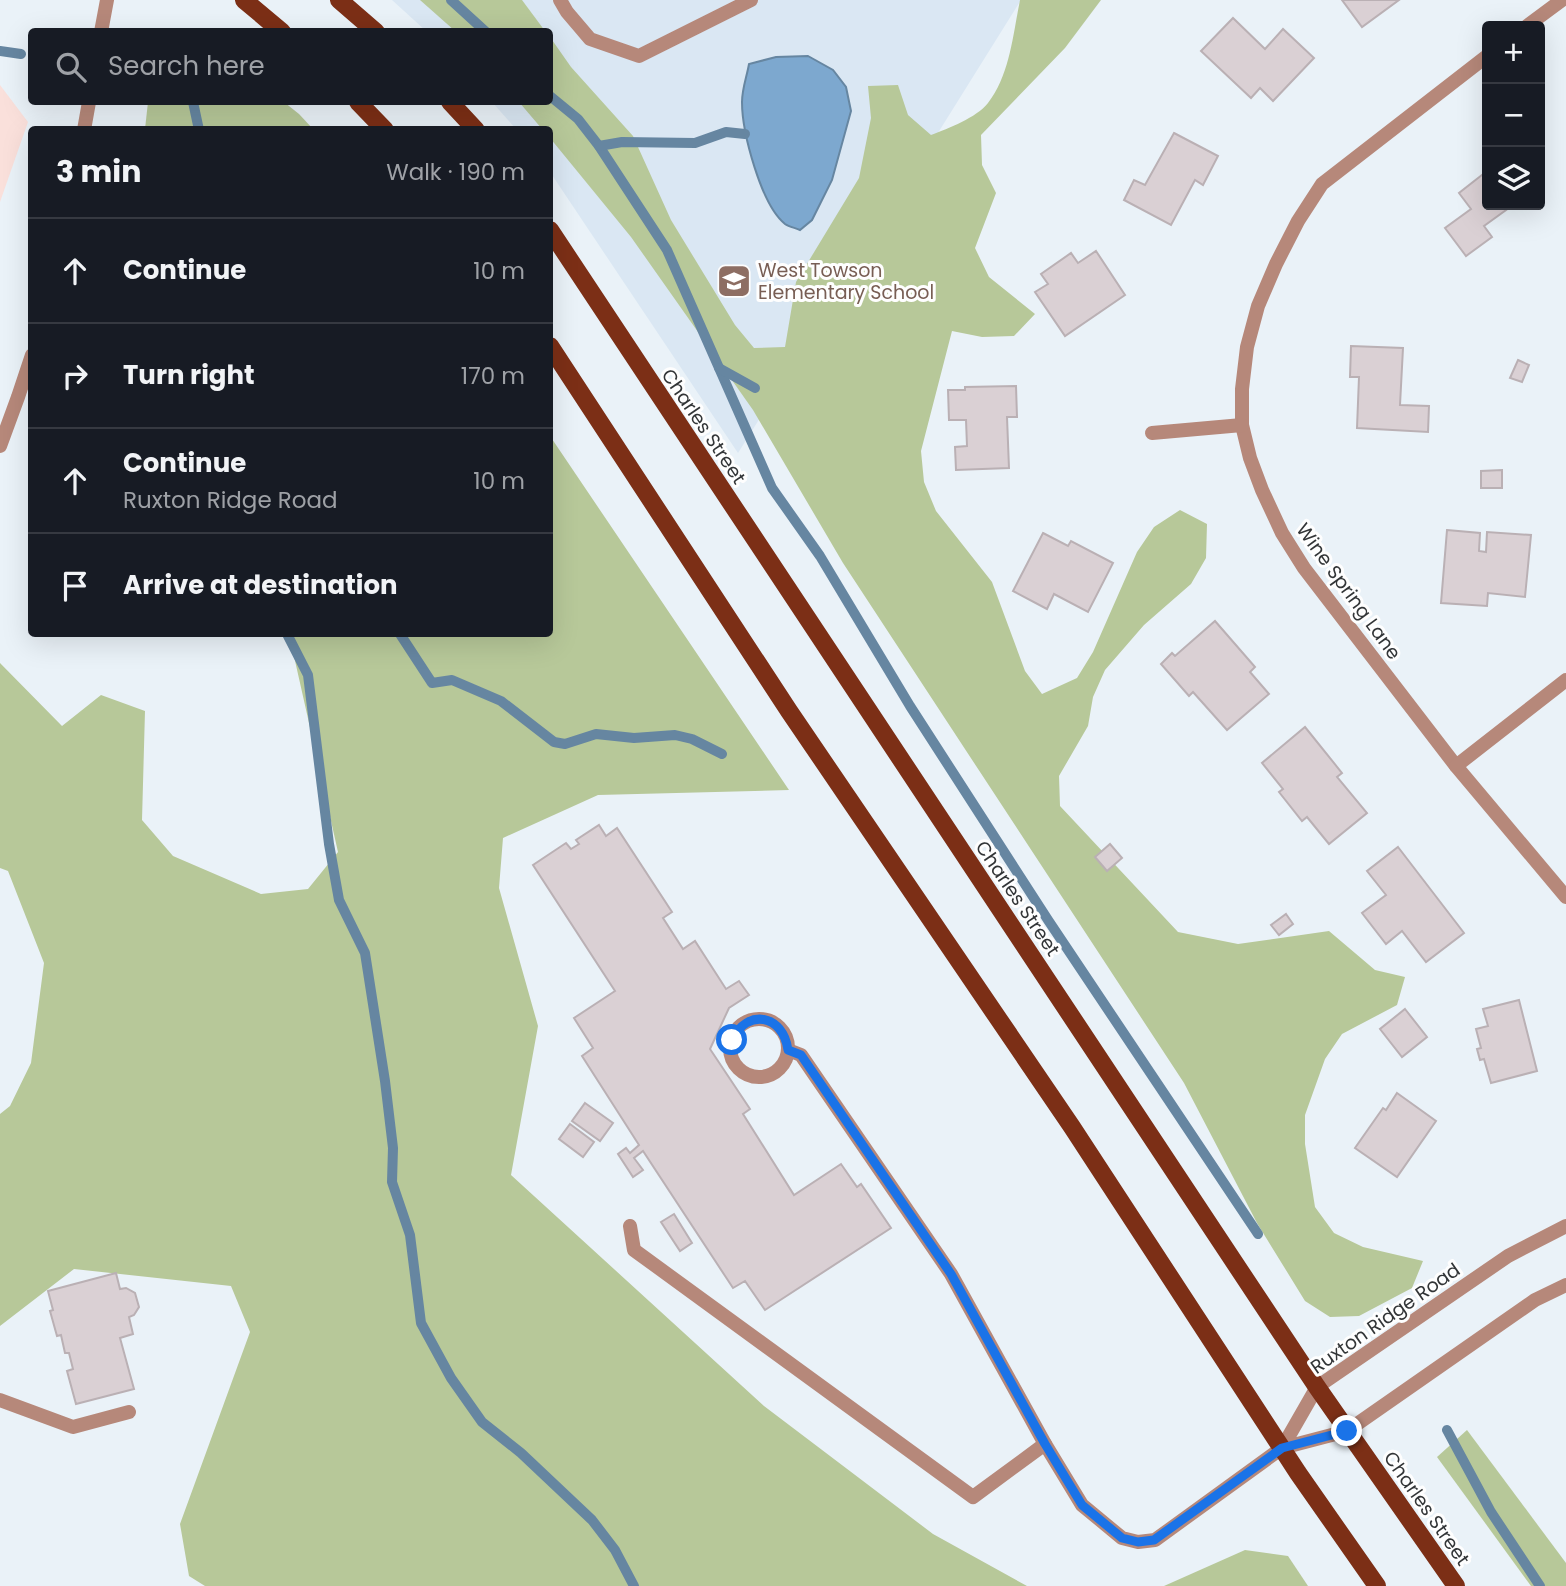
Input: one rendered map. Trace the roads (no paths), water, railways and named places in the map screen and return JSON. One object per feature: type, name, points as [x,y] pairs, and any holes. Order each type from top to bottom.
[{"type":"main road","points":[[244,0],[277,28]]},
{"type":"main road","points":[[339,0],[371,28]]},
{"type":"main road","points":[[361,105],[381,126]]},
{"type":"main road","points":[[453,105],[472,126]]},
{"type":"main road","name":"Charles Street","points":[[553,235],[1317,1387],[1456,1586]]},
{"type":"main road","points":[[553,351],[789,712],[1080,1138],[1282,1448],[1377,1586]]},
{"type":"street","points":[[103,28],[107,0]]},
{"type":"street","points":[[560,0],[590,39],[639,56],[732,4],[751,0]]},
{"type":"street","points":[[1534,21],[1562,0]]},
{"type":"street","name":"Wine Spring Lane","points":[[1482,60],[1322,184],[1297,221],[1258,306],[1247,347],[1242,389],[1242,425],[1262,490],[1296,556],[1456,766],[1566,897]]},
{"type":"street","points":[[84,126],[88,105]]},
{"type":"street","points":[[0,446],[28,367]]},
{"type":"street","points":[[1152,433],[1242,425]]},
{"type":"street","points":[[1456,766],[1566,680]]},
{"type":"street","points":[[759,1019],[769,1021],[783,1032],[788,1050],[781,1067],[764,1077],[754,1077],[738,1067],[731,1050],[732,1040],[742,1025],[759,1019]]},
{"type":"street","points":[[788,1050],[801,1055],[951,1274],[1082,1505],[1122,1538],[1138,1542],[1154,1540],[1282,1448],[1347,1431],[1535,1300],[1566,1285]]},
{"type":"street","points":[[630,1226],[634,1250],[973,1497],[1045,1444]]},
{"type":"street","name":"Ruxton Ridge Road","points":[[1282,1448],[1317,1387],[1508,1256],[1566,1226]]},
{"type":"street","points":[[0,1400],[73,1427],[129,1412]]},
{"type":"water","points":[[808,56],[833,70],[846,87],[851,111],[832,180],[812,220],[800,230],[785,224],[776,215],[761,185],[745,131],[742,97],[749,64],[776,57]]},
{"type":"waterway","points":[[451,0],[482,28]]},
{"type":"waterway","points":[[0,51],[21,54]]},
{"type":"waterway","points":[[553,98],[578,119],[599,146],[667,250],[772,488],[820,556],[910,706],[1048,920],[1258,1234]]},
{"type":"waterway","points":[[194,105],[198,126]]},
{"type":"waterway","points":[[599,146],[622,142],[695,143],[726,132],[745,134]]},
{"type":"waterway","points":[[719,368],[755,388]]},
{"type":"waterway","points":[[289,637],[308,675],[329,844],[339,900],[365,953],[393,1148],[392,1182],[410,1235],[421,1323],[451,1378],[482,1422],[521,1453],[592,1520],[615,1550],[634,1586]]},
{"type":"waterway","points":[[402,637],[432,683],[452,680],[501,701],[554,742],[565,744],[596,734],[634,738],[675,735],[692,739],[722,754]]},
{"type":"waterway","points":[[1447,1430],[1491,1512],[1540,1586]]},
{"type":"place","name":"West Towson Elementary School","points":[[734,281]]}]
